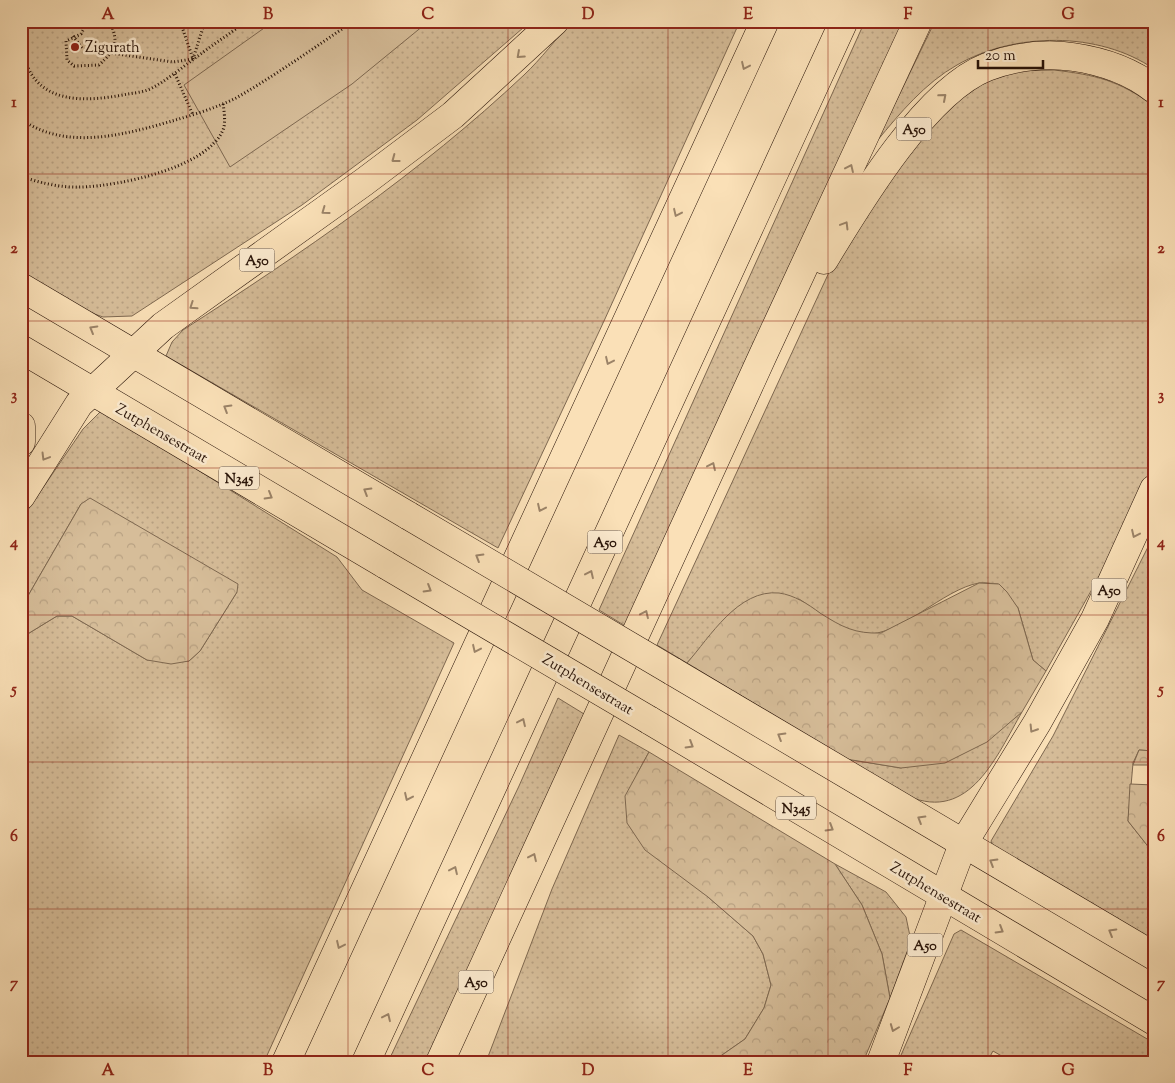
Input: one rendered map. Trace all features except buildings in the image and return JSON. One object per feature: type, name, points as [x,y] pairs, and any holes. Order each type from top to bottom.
[{"type":"main road","name":"A50","points":[[21,496],[68,417],[91,391],[136,353],[163,326],[316,217],[452,115],[556,21]]},
{"type":"main road","points":[[286,1062],[765,21]]},
{"type":"main road","name":"A50","points":[[366,1062],[844,21]]},
{"type":"main road","name":"A50","points":[[440,1062],[762,355],[918,21]]},
{"type":"main road","name":"A50","points":[[762,355],[817,272],[866,190],[935,104],[958,84],[986,67],[1027,57],[1058,55],[1089,60],[1116,68],[1154,88]]},
{"type":"main road","points":[[21,287],[136,353],[1154,956]]},
{"type":"main road","name":"Zutphensestraat","points":[[21,350],[649,720],[1154,1021]]},
{"type":"main road","points":[[21,426],[21,442]]},
{"type":"main road","name":"A50","points":[[963,844],[1041,716],[1095,619],[1154,489]]},
{"type":"main road","points":[[943,896],[963,844]]},
{"type":"main road","name":"A50","points":[[881,1062],[943,896]]},
{"type":"main road","name":"A50","points":[[459,1062],[513,901]]},
{"type":"path","points":[[30,21],[23,43],[25,61],[33,76],[43,87],[69,98],[100,98],[148,90],[175,74],[247,21]]},
{"type":"path","points":[[88,21],[81,34],[72,36],[66,41],[68,60],[74,66],[99,66],[110,54],[115,45],[116,38],[110,21]]},
{"type":"path","points":[[180,21],[193,59]]},
{"type":"path","points":[[193,59],[206,21]]},
{"type":"path","points":[[21,120],[53,134],[80,138],[113,137],[193,115],[234,98],[354,21]]},
{"type":"path","points":[[72,36],[83,49],[172,62],[193,59]]},
{"type":"path","points":[[175,74],[193,115]]},
{"type":"path","points":[[21,176],[34,181],[80,187],[129,183],[166,171],[193,158],[218,138],[224,129],[223,103]]},
{"type":"green space","points":[[21,21],[531,21],[417,120],[302,205],[132,316],[103,317],[89,312],[21,272]]},
{"type":"green space","points":[[274,21],[429,21],[352,84],[230,167],[184,85]]},
{"type":"green space","points":[[572,21],[740,21],[604,321],[498,548],[166,356],[172,342],[183,330],[316,241],[444,145],[524,75]]},
{"type":"green space","points":[[865,21],[904,21],[627,627],[599,610]]},
{"type":"green space","points":[[935,21],[1154,21],[1154,69],[1132,57],[1108,48],[1083,42],[1056,40],[1004,46],[980,54],[945,72],[904,109],[877,141]]},
{"type":"green space","points":[[1054,70],[1106,80],[1129,90],[1154,106],[1154,467],[1127,527],[1046,671],[1033,660],[1018,608],[998,584],[986,583],[965,587],[907,621],[878,633],[864,634],[846,629],[799,599],[734,610],[687,663],[657,645],[831,268],[922,128],[983,81],[1015,71]]},
{"type":"green space","points":[[102,410],[337,557],[362,590],[454,643],[264,1062],[21,1062],[21,638],[57,616],[72,616],[147,660],[189,661],[200,651],[237,592],[81,504],[21,608],[21,520],[83,429]]},
{"type":"green space","points":[[90,498],[238,584],[237,592],[200,651],[189,661],[171,664],[147,660],[72,616],[57,616],[21,638],[21,608],[81,504]]},
{"type":"green space","points":[[1154,535],[1154,751],[1139,750],[1133,763],[1128,821],[1154,854],[1154,944],[994,850],[991,841],[1053,736]]},
{"type":"green space","points":[[979,583],[999,584],[1007,592],[1018,608],[1033,660],[1046,671],[1022,712],[987,742],[945,763],[901,768],[846,759],[687,663],[726,617],[751,599],[764,594],[779,593],[795,598],[849,629],[881,633]]},
{"type":"green space","points":[[558,698],[589,717],[429,1062],[388,1062],[519,786]]},
{"type":"green space","points":[[1022,712],[991,765],[979,780],[965,793],[948,800],[930,802],[908,796],[846,759],[901,768],[1007,724]]},
{"type":"green space","points":[[619,735],[649,752],[637,774],[708,897],[753,936],[763,954],[771,985],[764,1008],[745,1039],[712,1062],[486,1062],[552,889]]},
{"type":"green space","points":[[1139,750],[1154,751],[1154,765],[1133,765]]},
{"type":"green space","points":[[649,752],[835,864],[862,905],[882,954],[890,998],[863,1062],[712,1062],[745,1039],[764,1008],[771,985],[763,954],[753,936],[708,897],[645,850],[627,823],[625,796]]},
{"type":"green space","points":[[1130,784],[1154,785],[1154,854],[1128,821]]},
{"type":"green space","points":[[835,864],[886,892],[906,917],[911,941],[890,998],[882,954],[862,905]]},
{"type":"green space","points":[[961,930],[1154,1043],[1154,1062],[1012,1062],[993,1051],[987,1062],[898,1062],[954,934]]},
{"type":"place","name":"Zigurath","points":[[75,47]]}]
